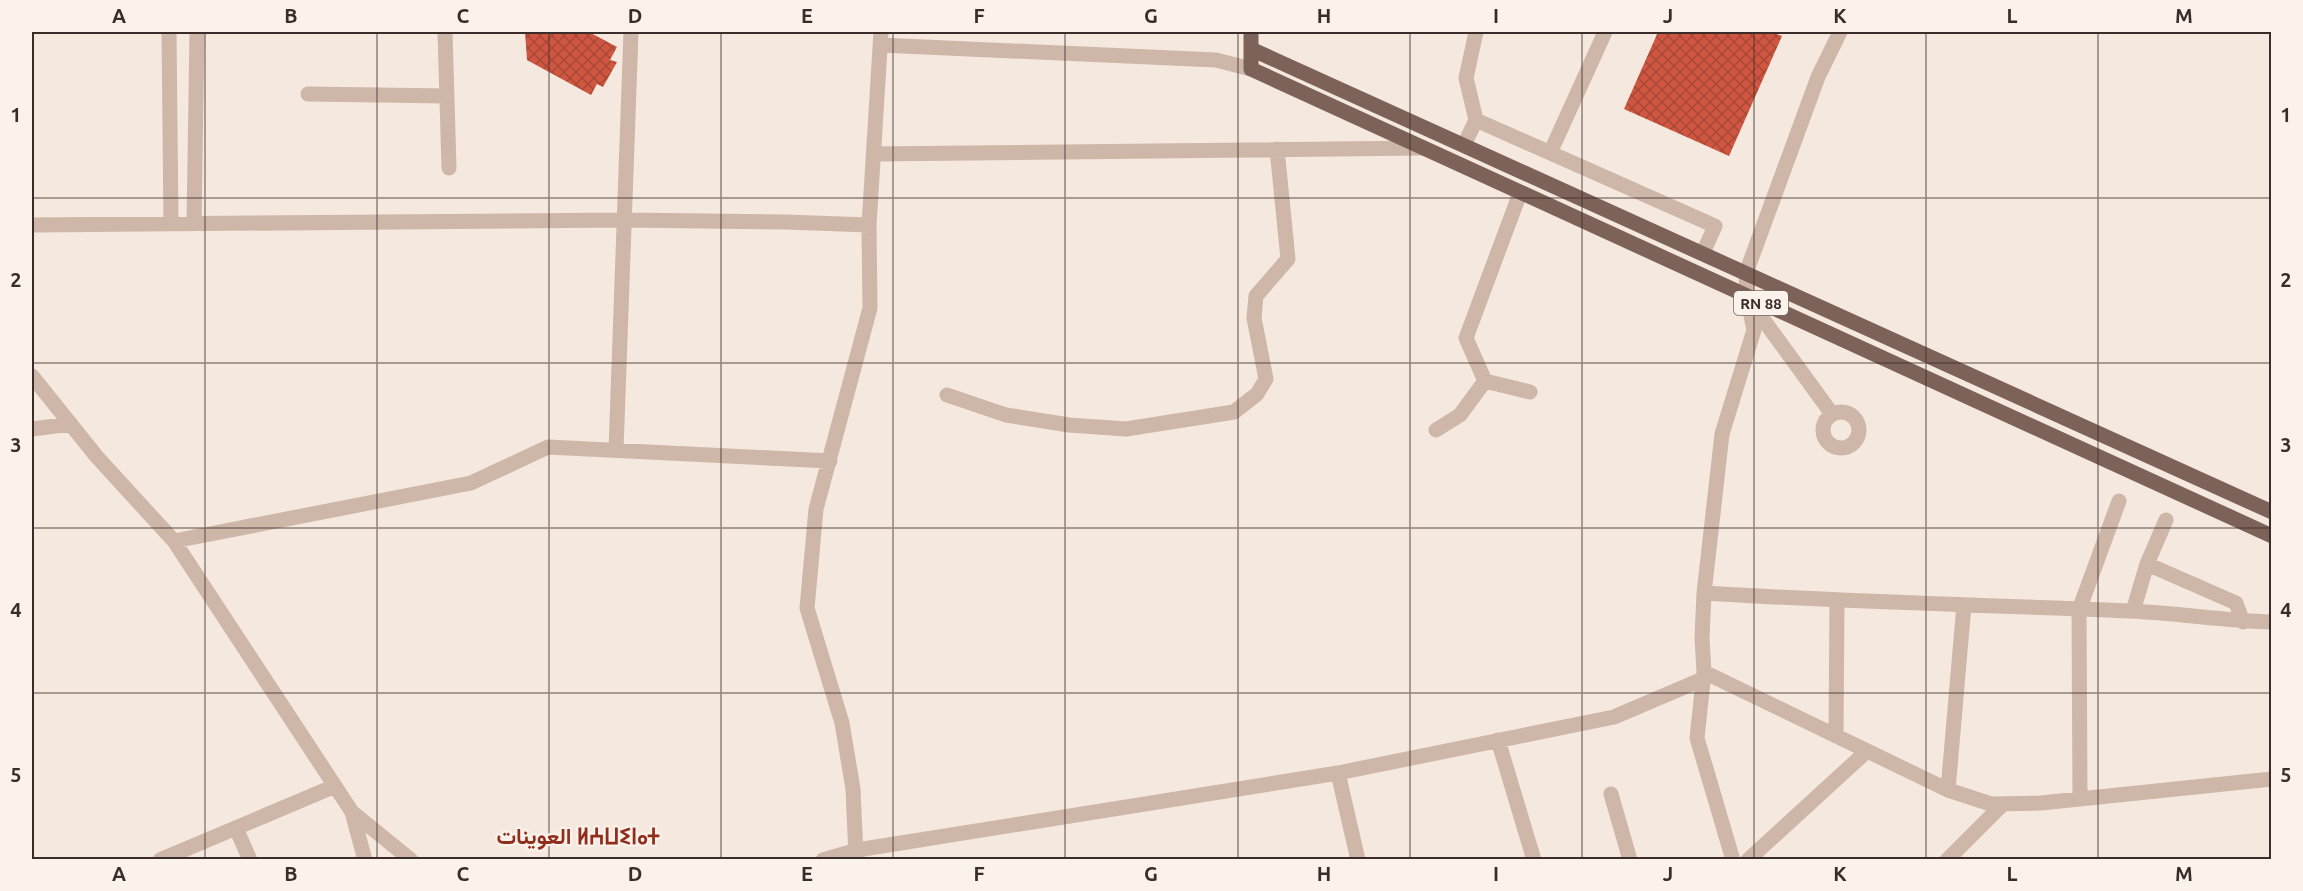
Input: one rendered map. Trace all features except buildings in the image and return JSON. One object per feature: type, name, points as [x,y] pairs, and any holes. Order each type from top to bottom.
[{"type":"main road","points":[[1251,32],[1251,69]]},
{"type":"main road","name":"RN 88","points":[[1251,48],[2271,512]]},
{"type":"main road","name":"RN 88","points":[[1251,69],[2271,536]]},
{"type":"street","points":[[169,32],[171,224]]},
{"type":"street","points":[[194,224],[197,32]]},
{"type":"street","points":[[446,32],[449,168]]},
{"type":"street","points":[[616,450],[631,32]]},
{"type":"street","points":[[1464,145],[1476,120],[1466,78],[1476,32]]},
{"type":"street","points":[[1550,153],[1605,32]]},
{"type":"street","points":[[1733,860],[1697,738],[1704,676],[1702,638],[1704,593],[1722,434],[1754,330],[1746,297],[1746,273],[1818,77],[1840,32]]},
{"type":"street","points":[[856,855],[854,789],[842,723],[807,608],[816,509],[870,308],[869,225],[880,38],[1216,60],[1251,69]]},
{"type":"street","points":[[308,94],[447,96]]},
{"type":"street","points":[[1476,120],[1715,226],[1703,253]]},
{"type":"street","points":[[874,154],[1423,148]]},
{"type":"street","points":[[947,395],[1006,415],[1069,425],[1126,429],[1234,412],[1257,394],[1266,378],[1254,318],[1256,296],[1288,259],[1277,149]]},
{"type":"street","points":[[1485,381],[1466,339],[1520,193]]},
{"type":"street","points":[[32,225],[624,220],[869,225]]},
{"type":"street","points":[[1746,297],[1832,414]]},
{"type":"street","points":[[1923,377],[1931,357]]},
{"type":"street","points":[[32,376],[97,457],[174,542],[352,812],[411,860]]},
{"type":"street","points":[[1485,381],[1530,392]]},
{"type":"street","points":[[1436,430],[1460,415],[1485,381]]},
{"type":"street","points":[[2036,429],[2043,408]]},
{"type":"street","points":[[32,429],[71,424]]},
{"type":"street","points":[[174,542],[471,483],[548,447],[830,461]]},
{"type":"street","points":[[2080,799],[2079,610],[2119,501]]},
{"type":"street","points":[[2133,611],[2147,564],[2166,520]]},
{"type":"street","points":[[2147,564],[2236,603],[2243,622]]},
{"type":"street","points":[[1704,593],[1837,601],[2133,611],[2243,622],[2271,622]]},
{"type":"street","points":[[1836,736],[1837,601]]},
{"type":"street","points":[[1948,790],[1964,605]]},
{"type":"street","points":[[823,860],[1338,772],[1614,717],[1704,676],[1948,790],[1991,804],[2041,803],[2271,779]]},
{"type":"street","points":[[1498,740],[1534,860]]},
{"type":"street","points":[[1748,860],[1867,751]]},
{"type":"street","points":[[1338,772],[1358,860]]},
{"type":"street","points":[[160,860],[335,786]]},
{"type":"street","points":[[1611,794],[1630,860]]},
{"type":"street","points":[[1947,860],[2003,804]]},
{"type":"street","points":[[352,812],[365,860]]},
{"type":"street","points":[[236,828],[250,860]]},
{"type":"district","name":"العوينات ⵍⵄⵡⵉⵏⴰⵜ","points":[[578,835]]}]
